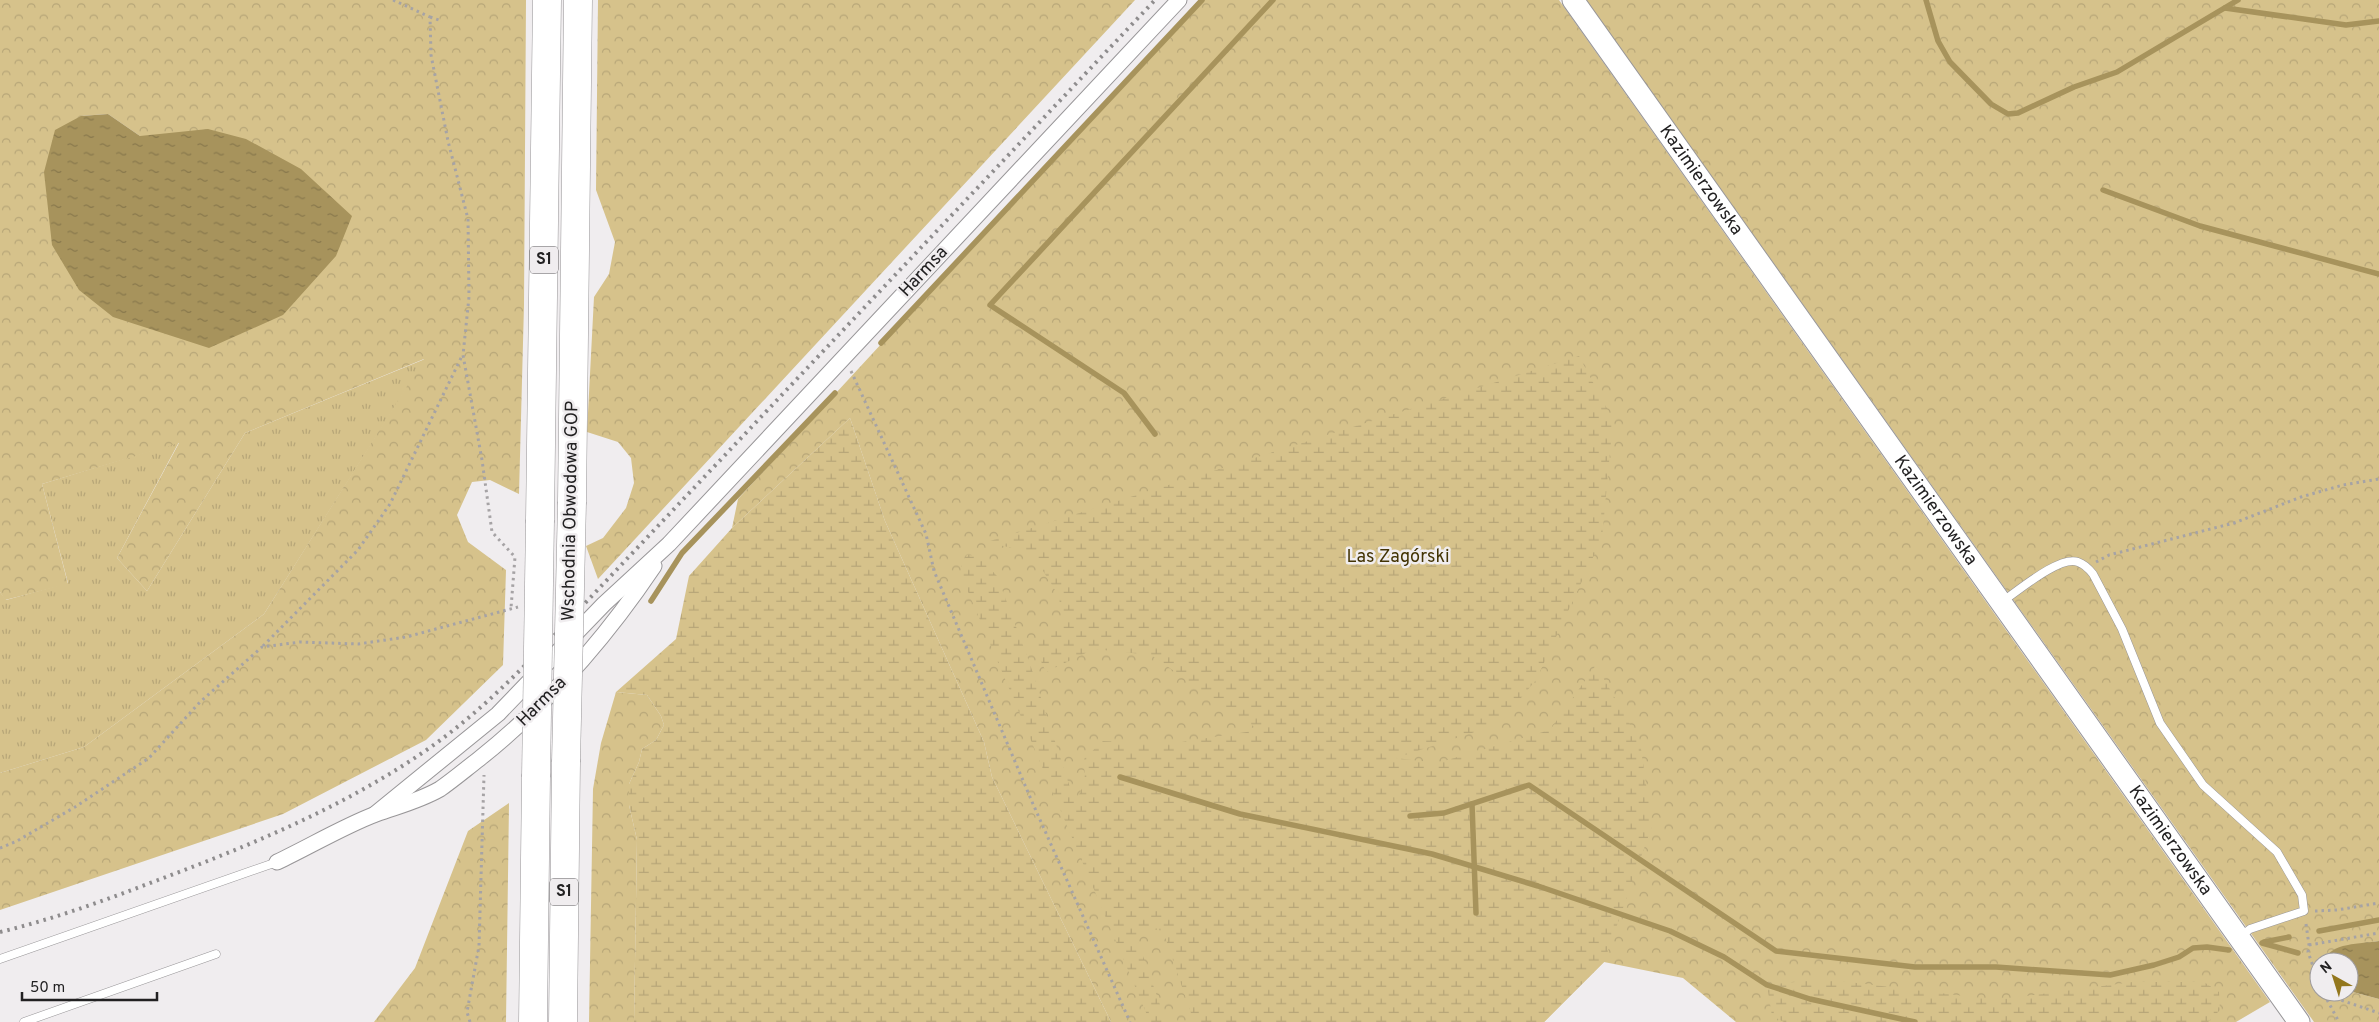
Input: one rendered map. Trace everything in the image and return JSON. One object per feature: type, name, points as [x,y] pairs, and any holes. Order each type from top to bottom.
[{"type":"highway","name":"Wschodnia Obwodowa GOP","points":[[533,1022],[547,0]]},
{"type":"highway","name":"Wschodnia Obwodowa GOP","points":[[562,1022],[572,502],[578,0]]},
{"type":"street","name":"Harmsa","points":[[375,814],[498,714],[604,604],[668,544],[1179,0]]},
{"type":"street","name":"Kazimierzowska","points":[[1573,0],[2299,1022]]},
{"type":"street","name":"Harmsa","points":[[277,862],[375,814],[417,802],[441,788],[520,725],[584,659],[612,626],[668,544]]},
{"type":"lane","points":[[2002,603],[2043,574],[2067,561],[2077,561],[2087,567],[2102,590],[2122,629],[2160,723],[2202,785],[2276,852],[2302,895],[2304,911],[2250,930],[2239,938]]},
{"type":"lane","points":[[0,959],[277,862]]},
{"type":"lane","points":[[24,1022],[216,954]]},
{"type":"path","points":[[393,0],[442,21]]},
{"type":"path","points":[[262,646],[300,642],[358,644],[406,636],[511,608],[515,557],[492,532],[482,460],[463,355],[469,297],[468,219],[448,141],[431,55],[430,17]]},
{"type":"path","points":[[0,848],[18,841],[75,807],[148,758],[200,702],[262,646],[358,550],[390,504],[463,355]]},
{"type":"path","points":[[845,355],[926,534],[934,571],[1033,804],[1130,1022]]},
{"type":"path","points":[[2087,567],[2109,555],[2234,524],[2301,497],[2343,485],[2379,479]]},
{"type":"path","points":[[470,1022],[467,1012],[478,946],[484,754]]},
{"type":"path","points":[[2309,955],[2304,911],[2337,910],[2379,903]]},
{"type":"path","points":[[2309,945],[2379,933]]},
{"type":"path","points":[[2328,1002],[2340,1022]]},
{"type":"path","points":[[2348,1002],[2379,1013]]},
{"type":"green space","points":[[0,0],[526,0],[524,305],[519,494],[490,480],[472,482],[457,515],[468,542],[506,570],[503,665],[426,740],[283,814],[0,910],[0,773],[84,747],[264,614],[424,359],[245,433],[147,591],[117,558],[179,443],[42,484],[68,584],[5,600],[0,592]],"holes":[[[108,114],[140,136],[81,116]]]},
{"type":"green space","points":[[598,0],[1135,0],[598,579],[586,546],[603,538],[626,508],[634,483],[631,458],[618,442],[587,432],[594,297],[609,274],[615,242],[596,190]]},
{"type":"green space","name":"Las Zagórski","points":[[1199,0],[1559,0],[2270,1002],[2236,1022],[1736,1022],[1683,978],[1604,962],[1544,1022],[1111,1022],[992,777],[984,742],[885,521],[850,418],[732,528],[738,499]]},
{"type":"green space","points":[[1586,0],[2379,0],[2379,941],[2347,946],[2336,952],[2309,952],[2309,1002],[2359,1002],[2359,994],[2379,999],[2379,1022],[2314,1022]]},
{"type":"green space","points":[[1579,356],[1613,420],[1602,538],[1536,680],[1499,724],[1396,758],[1437,763],[1550,730],[1596,665],[1640,742],[1652,826],[1604,962],[1544,1022],[1194,1022],[1162,928],[1136,936],[1166,1022],[1150,1022],[961,575],[961,563],[967,555],[978,556],[997,576],[1030,664],[1075,803],[1085,782],[1084,759],[1103,741],[1169,744],[1259,730],[1151,655],[1094,649],[1046,672],[1033,644],[1065,623],[1058,595],[1032,553],[987,542]]},
{"type":"green space","points":[[425,359],[264,614],[84,747],[0,773],[0,592],[6,600],[68,583],[42,484],[179,442],[117,558],[147,591],[245,433]]},
{"type":"green space","points":[[850,418],[885,521],[984,742],[992,777],[1111,1022],[634,1022],[637,840],[629,805],[629,784],[639,762],[642,749],[656,740],[664,725],[661,716],[647,695],[616,692],[676,639],[689,576],[732,528]]},
{"type":"green space","points":[[616,692],[647,695],[661,716],[664,725],[656,740],[642,749],[639,762],[629,784],[629,805],[637,840],[634,1022],[589,1022],[593,789],[601,743]]},
{"type":"green space","points":[[509,803],[506,1022],[374,1022],[415,968],[468,831]]},
{"type":"green space","points":[[1824,979],[1997,1000],[2133,982],[2204,982],[2219,992],[2220,1010],[2208,1022],[1784,1022],[1772,1016],[1767,985]]},
{"type":"water","points":[[108,114],[140,136],[208,129],[246,139],[301,169],[352,216],[336,256],[283,315],[209,348],[113,317],[79,290],[52,245],[44,172],[55,130],[81,116]]},
{"type":"water","points":[[2379,941],[2379,999],[2359,994],[2359,952],[2331,952],[2339,947]]},
{"type":"waterway","points":[[881,343],[1202,0]]},
{"type":"waterway","points":[[1155,434],[1124,393],[990,305],[1273,0]]},
{"type":"waterway","points":[[1926,0],[1938,41],[1950,62],[1991,104],[2008,114],[2018,113],[2074,87],[2117,72],[2238,0]]},
{"type":"waterway","points":[[2225,8],[2346,25],[2379,21]]},
{"type":"waterway","points":[[2103,190],[2200,226],[2379,274]]},
{"type":"waterway","points":[[651,601],[682,553],[835,393]]},
{"type":"waterway","points":[[1120,777],[1240,814],[1432,854],[1538,886],[1670,931],[1724,957],[1767,985],[1810,999],[1915,1022]]},
{"type":"waterway","points":[[1410,816],[1444,813],[1529,785],[1776,951],[1915,967],[1996,967],[2110,975],[2179,957],[2193,948],[2207,947],[2229,950]]},
{"type":"waterway","points":[[1472,804],[1476,913]]},
{"type":"waterway","points":[[2319,931],[2379,920]]},
{"type":"waterway","points":[[2264,942],[2289,937]]},
{"type":"waterway","points":[[2262,943],[2298,953]]},
{"type":"railway","points":[[0,932],[99,902],[266,837],[370,786],[403,766],[456,728],[515,675],[552,637],[1155,0]]}]
